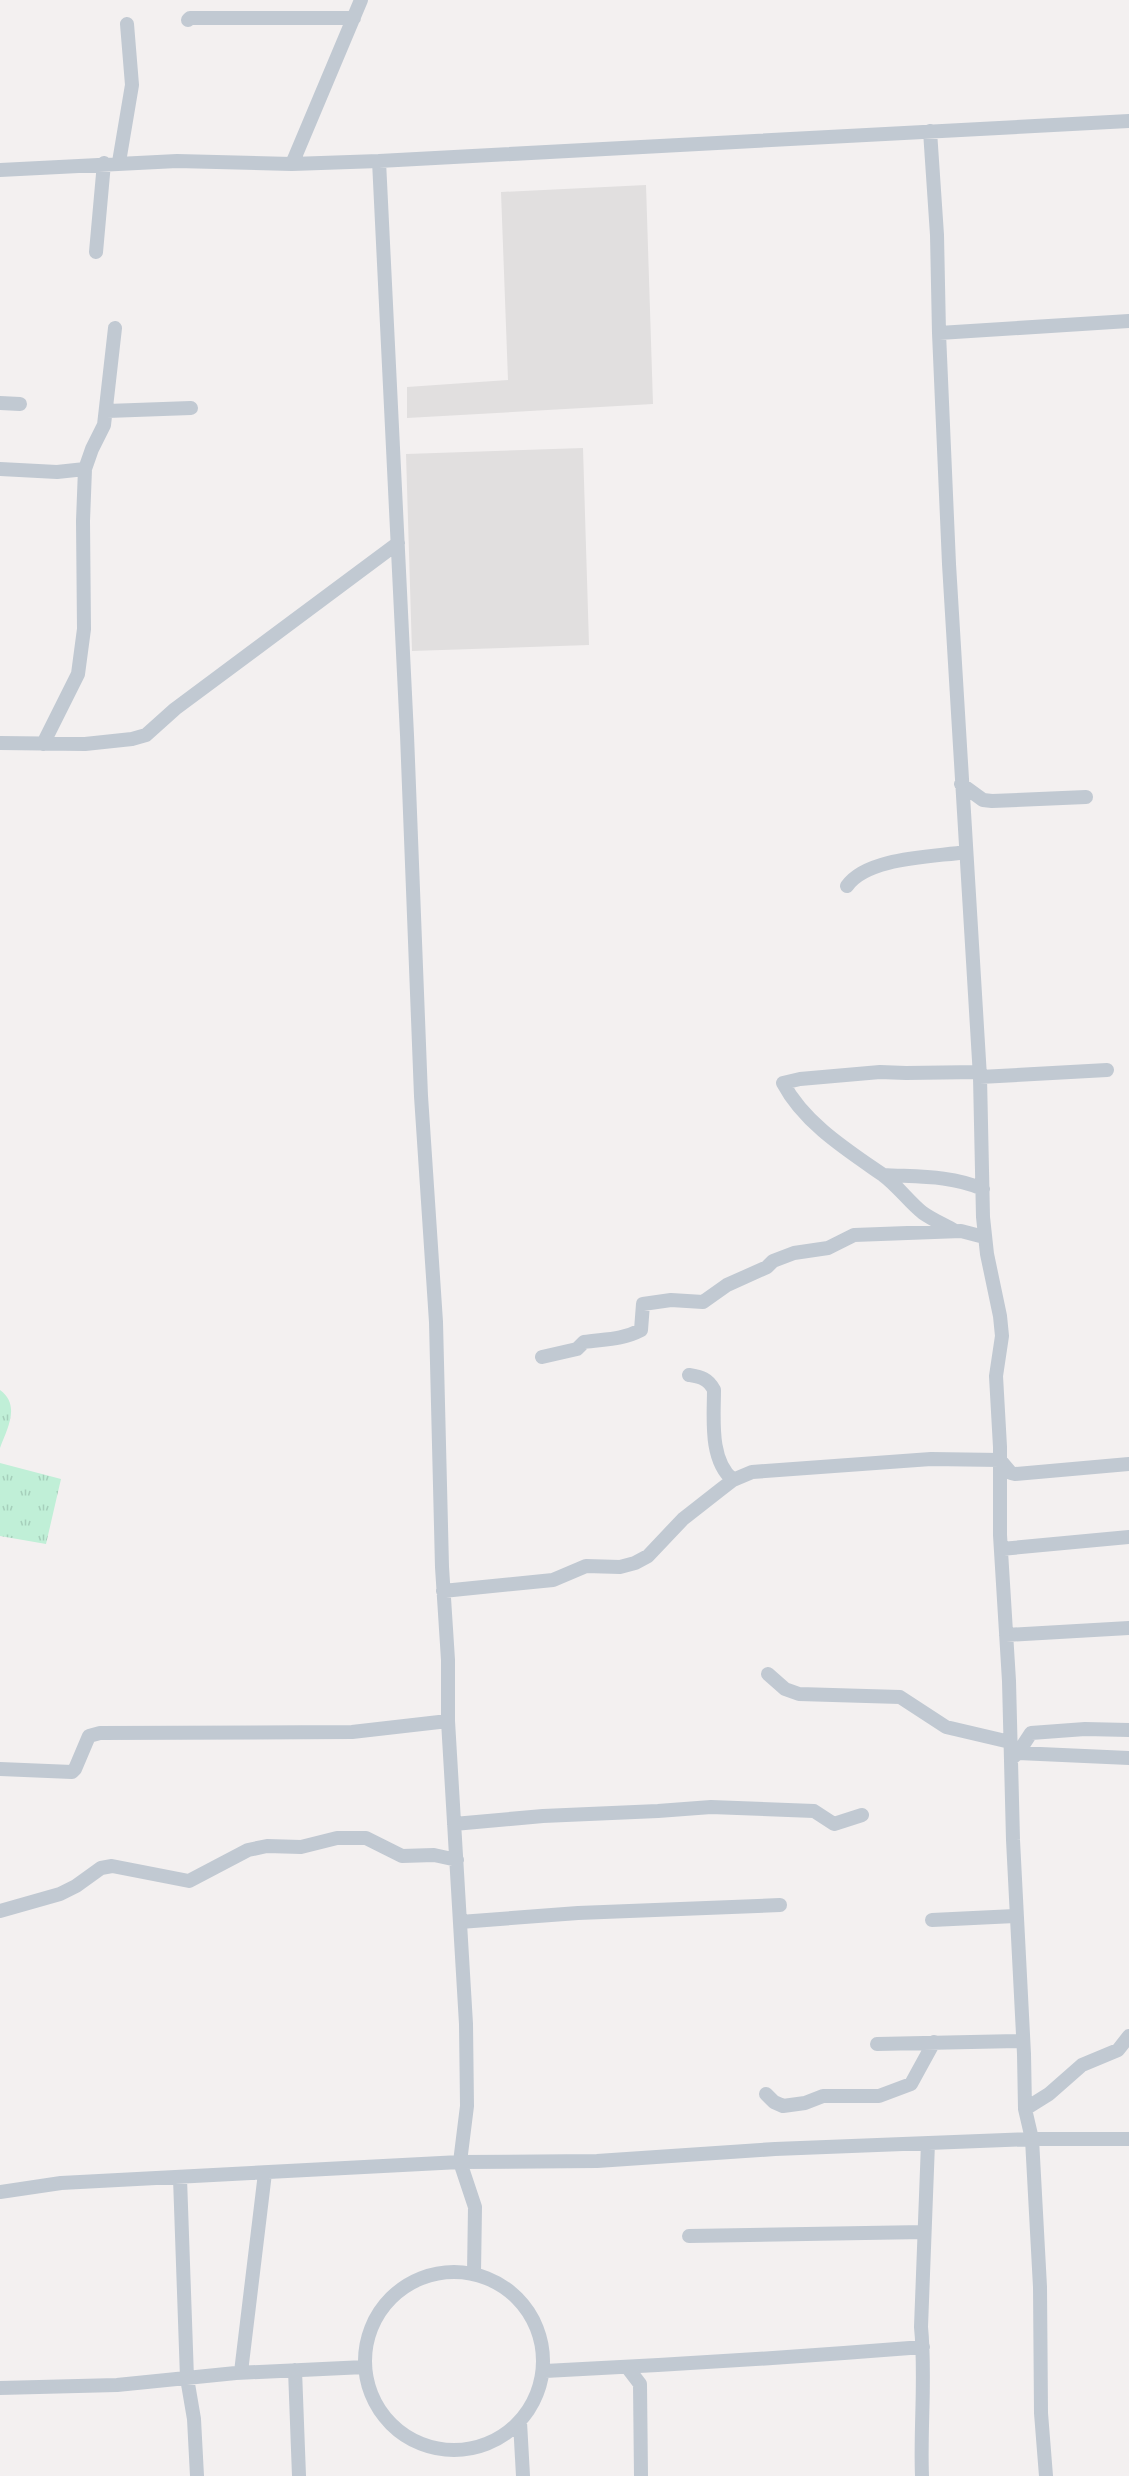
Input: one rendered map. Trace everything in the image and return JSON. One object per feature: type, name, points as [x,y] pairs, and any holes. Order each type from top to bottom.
[{"type":"street","points":[[292,164],[361,0]]},
{"type":"street","points":[[188,20],[190,18],[354,18]]},
{"type":"street","points":[[119,162],[132,85],[127,24]]},
{"type":"street","points":[[0,170],[119,162],[292,164],[379,161],[1129,121]]},
{"type":"street","points":[[930,131],[937,235],[939,333],[961,784],[979,1074],[984,1237],[1002,1336],[996,1376],[1001,1549],[1013,1751],[1015,1916],[1024,2109],[1032,2139],[1040,2287],[1041,2413],[1046,2476]]},
{"type":"street","points":[[379,161],[398,543],[421,1096],[436,1322],[443,1591],[448,1660],[448,1721],[467,2064],[467,2106],[460,2162],[475,2207],[474,2272]]},
{"type":"street","points":[[96,252],[104,163]]},
{"type":"street","points":[[939,333],[1129,321]]},
{"type":"street","points":[[43,744],[78,674],[84,629],[85,470],[104,425],[115,328]]},
{"type":"street","points":[[0,403],[20,404]]},
{"type":"street","points":[[106,411],[191,408]]},
{"type":"street","points":[[0,469],[57,472],[85,470]]},
{"type":"street","points":[[0,743],[85,744],[132,739],[146,735],[175,709],[398,543]]},
{"type":"street","points":[[961,784],[983,800],[992,801],[1086,797]]},
{"type":"street","points":[[847,886],[853,877],[865,869],[892,862],[966,852]]},
{"type":"street","points":[[955,1231],[923,1213],[883,1175],[867,1165],[803,1113],[791,1099],[783,1083],[800,1079],[880,1071],[979,1074],[1107,1070]]},
{"type":"street","points":[[883,1175],[943,1177],[964,1181],[982,1189]]},
{"type":"street","points":[[542,1357],[577,1349],[584,1342],[621,1339],[641,1330],[643,1304],[671,1300],[703,1302],[727,1285],[766,1267],[773,1261],[794,1253],[828,1248],[854,1236],[955,1231],[970,1232],[984,1237]]},
{"type":"street","points":[[689,1375],[703,1378],[714,1390],[717,1456],[728,1476],[733,1480]]},
{"type":"street","points":[[443,1591],[553,1580],[586,1566],[620,1567],[635,1563],[648,1556],[684,1519],[733,1480],[752,1472],[863,1466],[931,1459],[1000,1460],[1011,1473],[1015,1474],[1129,1464]]},
{"type":"street","points":[[1001,1549],[1129,1537]]},
{"type":"street","points":[[1006,1635],[1129,1628]]},
{"type":"street","points":[[768,1674],[785,1689],[798,1694],[900,1697],[946,1727],[1013,1751],[1129,1758]]},
{"type":"street","points":[[0,1769],[72,1772],[89,1736],[100,1733],[352,1732],[448,1721]]},
{"type":"street","points":[[1013,1751],[1031,1733],[1085,1729],[1129,1730]]},
{"type":"street","points":[[454,1824],[543,1816],[711,1807],[814,1811],[834,1824],[862,1815]]},
{"type":"street","points":[[0,1911],[60,1894],[76,1886],[100,1868],[122,1867],[189,1881],[248,1850],[267,1846],[301,1847],[338,1838],[360,1837],[402,1856],[434,1855],[457,1860]]},
{"type":"street","points":[[460,1922],[578,1913],[780,1905]]},
{"type":"street","points":[[932,1920],[1015,1916]]},
{"type":"street","points":[[1024,2109],[1049,2094],[1082,2065],[1118,2050],[1125,2045],[1129,2036]]},
{"type":"street","points":[[877,2044],[1022,2041]]},
{"type":"street","points":[[766,2094],[774,2102],[783,2106],[805,2103],[823,2096],[879,2096],[910,2084],[934,2042]]},
{"type":"street","points":[[0,2193],[61,2183],[460,2162],[597,2161],[775,2149],[1032,2139],[1129,2139]]},
{"type":"street","points":[[922,2476],[920,2425],[923,2347],[921,2327],[928,2143]]},
{"type":"street","points":[[241,2372],[265,2173]]},
{"type":"street","points":[[180,2178],[187,2378],[194,2419],[197,2476]]},
{"type":"street","points":[[689,2236],[924,2232]]},
{"type":"street","points":[[436,2272],[474,2272],[508,2289],[533,2317],[544,2353],[545,2372],[539,2390],[520,2422],[489,2444],[452,2451],[415,2442],[385,2420],[366,2387],[365,2367],[363,2349],[375,2314],[401,2287],[436,2272]]},
{"type":"street","points":[[545,2372],[648,2367],[686,2362],[734,2361],[923,2347]]},
{"type":"street","points":[[0,2388],[117,2385],[241,2372],[365,2367]]},
{"type":"street","points":[[627,2367],[639,2384]]},
{"type":"street","points":[[641,2476],[639,2384],[648,2367]]},
{"type":"street","points":[[295,2370],[299,2476]]},
{"type":"street","points":[[520,2422],[523,2476]]},
{"type":"shaded area","points":[[646,185],[653,404],[407,418],[407,387],[508,380],[501,192]]},
{"type":"shaded area","points":[[583,448],[589,645],[412,651],[406,454]]},
{"type":"green space","points":[[0,1390],[10,1403],[11,1410],[9,1425],[0,1448]]},
{"type":"green space","points":[[0,1463],[61,1479],[46,1544],[0,1536]]}]
